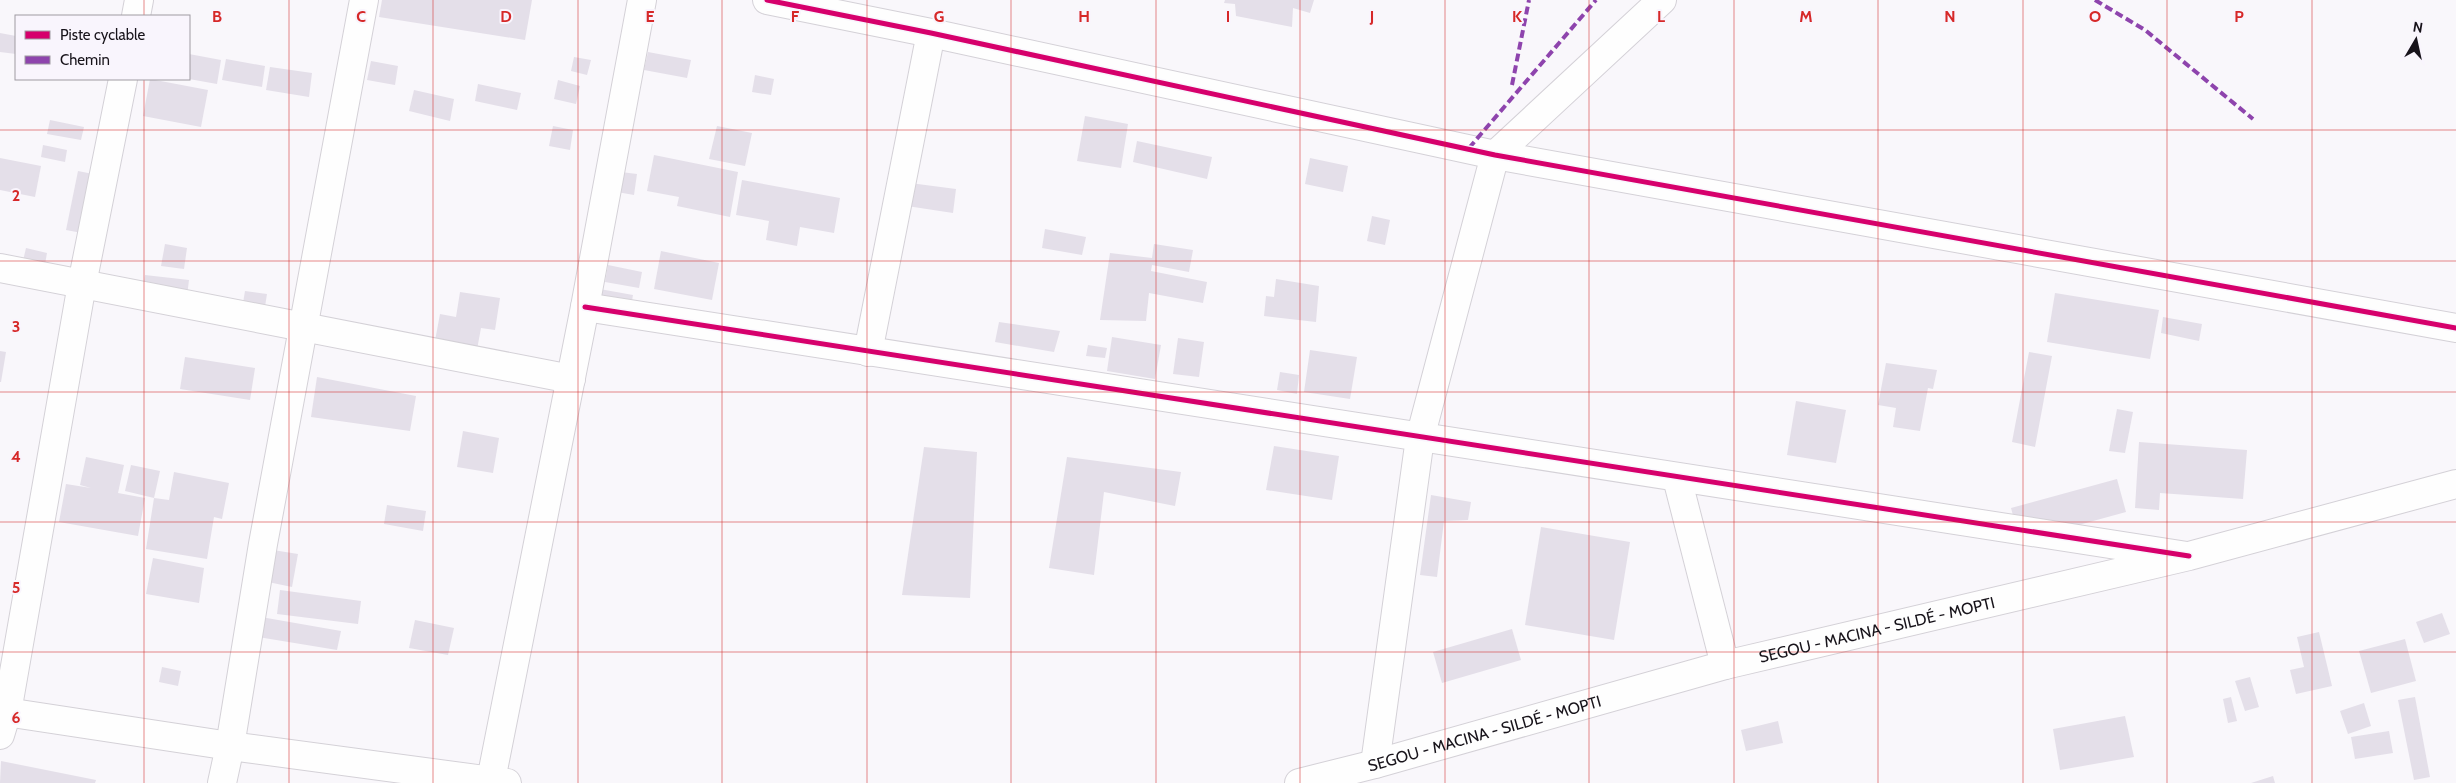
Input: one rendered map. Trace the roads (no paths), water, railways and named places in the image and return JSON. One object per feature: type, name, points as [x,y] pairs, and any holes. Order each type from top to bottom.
[{"type":"street","points":[[136,15],[139,0]]},
{"type":"street","points":[[222,783],[230,746],[263,544],[364,0]]},
{"type":"street","points":[[123,80],[82,284],[2,719],[499,781],[571,379],[642,0]]},
{"type":"street","points":[[767,0],[931,33],[1495,155],[2456,328]]},
{"type":"street","points":[[1375,764],[1420,438],[1495,155],[1662,0]]},
{"type":"street","points":[[868,352],[931,33]]},
{"type":"street","points":[[0,268],[571,379]]},
{"type":"street","points":[[585,307],[2189,556]]},
{"type":"street","points":[[1677,478],[1725,665]]},
{"type":"street","name":"SEGOU - MACINA - SILDÉ - MOPTI","points":[[1299,783],[1375,764],[1725,665],[2189,556],[2456,484]]}]
